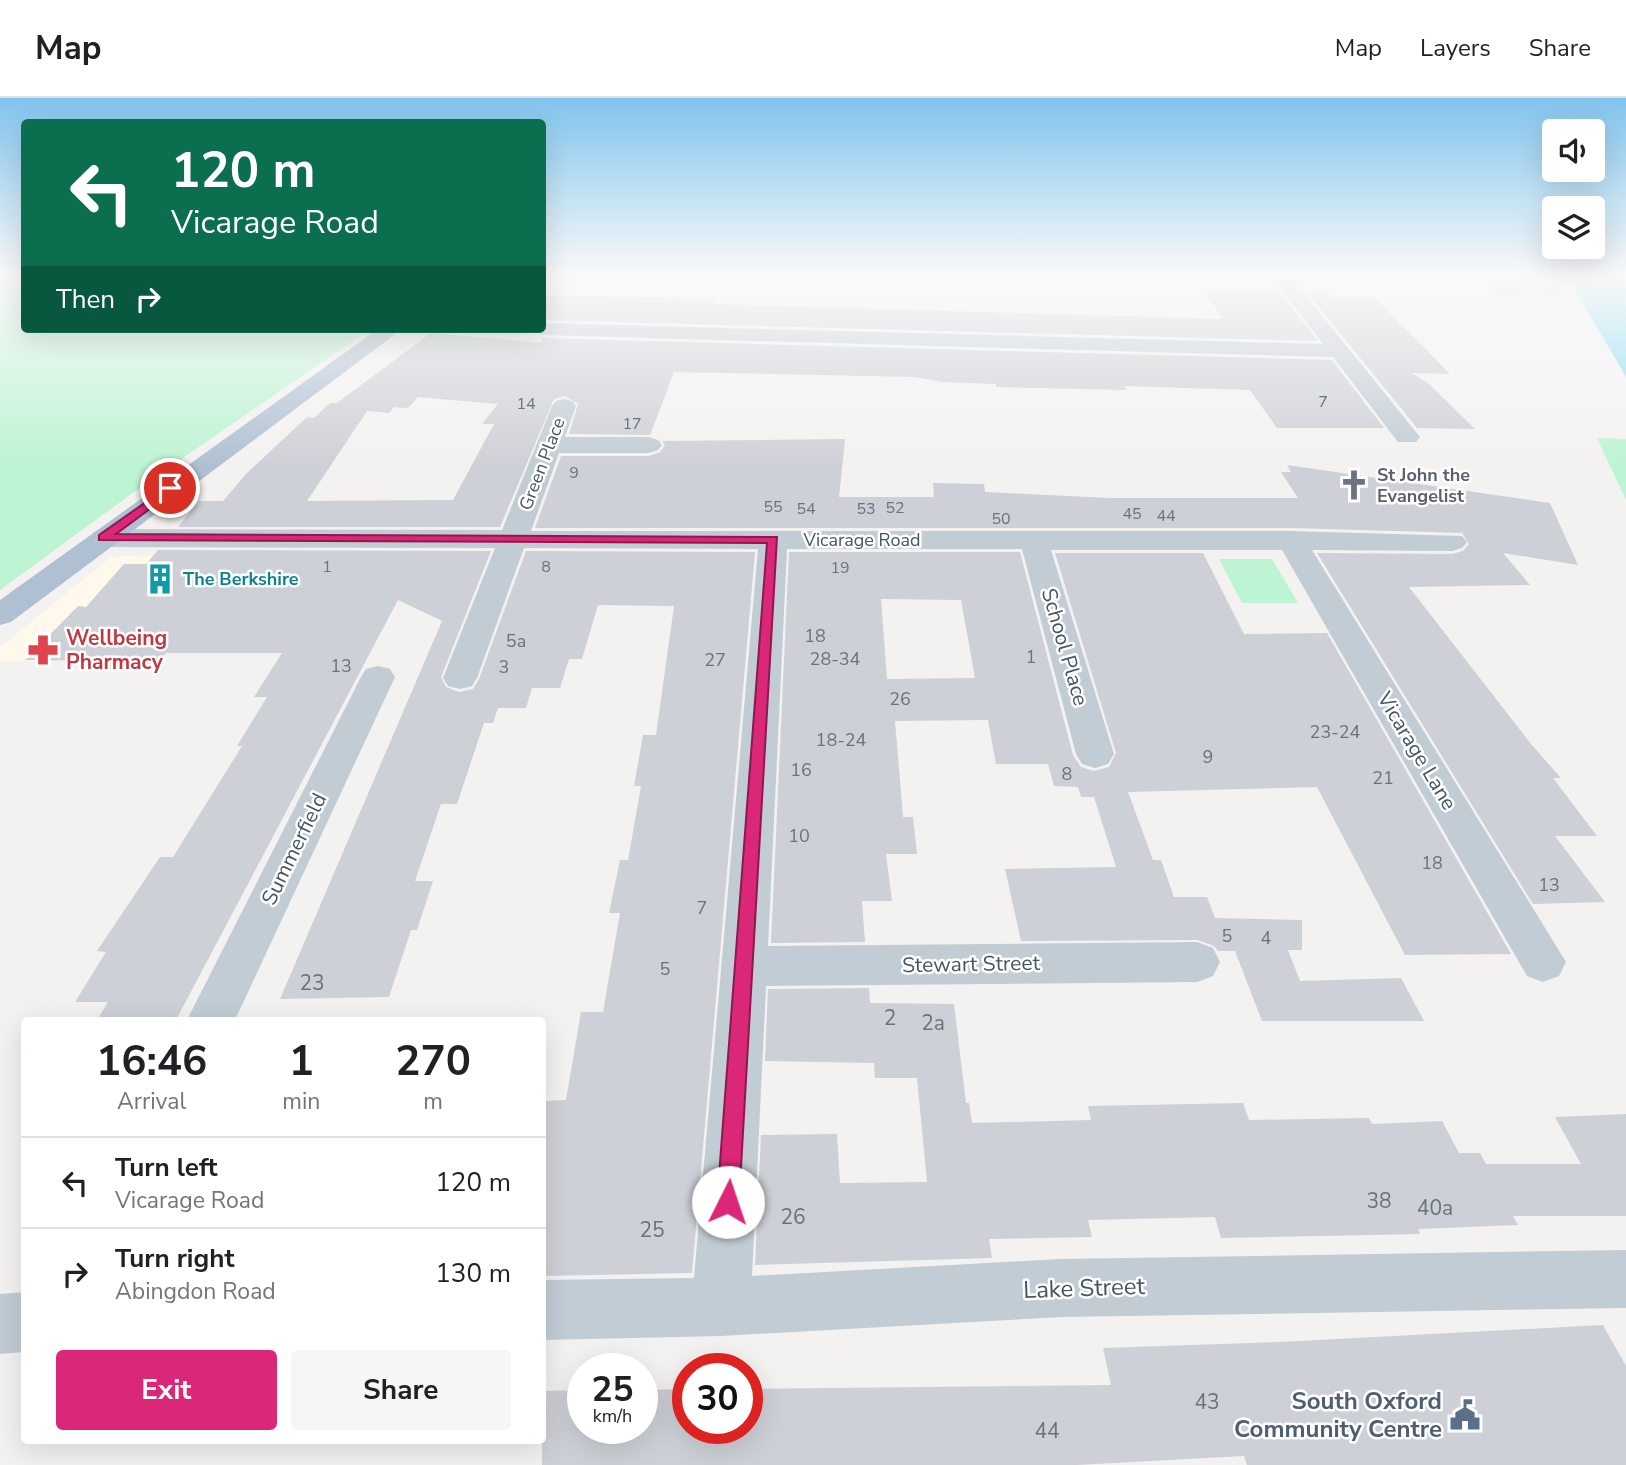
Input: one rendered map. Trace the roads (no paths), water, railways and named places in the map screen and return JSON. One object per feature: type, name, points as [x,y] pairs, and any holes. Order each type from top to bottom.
[{"type":"main road","points":[[0,615],[377,340]]},
{"type":"street","points":[[933,340],[1338,351]]},
{"type":"street","points":[[1329,340],[1407,437]]},
{"type":"street","name":"Green Place","points":[[460,678],[564,406]]},
{"type":"street","points":[[551,445],[649,445]]},
{"type":"street","name":"Vicarage Road","points":[[104,538],[1452,542]]},
{"type":"street","points":[[721,1307],[773,540]]},
{"type":"street","name":"School Place","points":[[1034,540],[1095,754]]},
{"type":"street","name":"Vicarage Lane","points":[[1291,540],[1543,962]]},
{"type":"street","name":"Summerfield","points":[[212,1017],[377,677]]},
{"type":"street","name":"Stewart Street","points":[[744,966],[1197,962]]},
{"type":"street","name":"Lake Street","points":[[546,1310],[721,1307],[1061,1288],[1626,1279]]},
{"type":"street","points":[[0,1324],[21,1322]]},
{"type":"water","points":[[1604,340],[1626,340],[1626,377]]},
{"type":"place","name":"St John the Evangelist","points":[[1354,485]]},
{"type":"place","name":"The Berkshire","points":[[160,579]]},
{"type":"place","name":"Wellbeing Pharmacy","points":[[43,650]]},
{"type":"place","name":"South Oxford Community Centre","points":[[1465,1415]]}]
